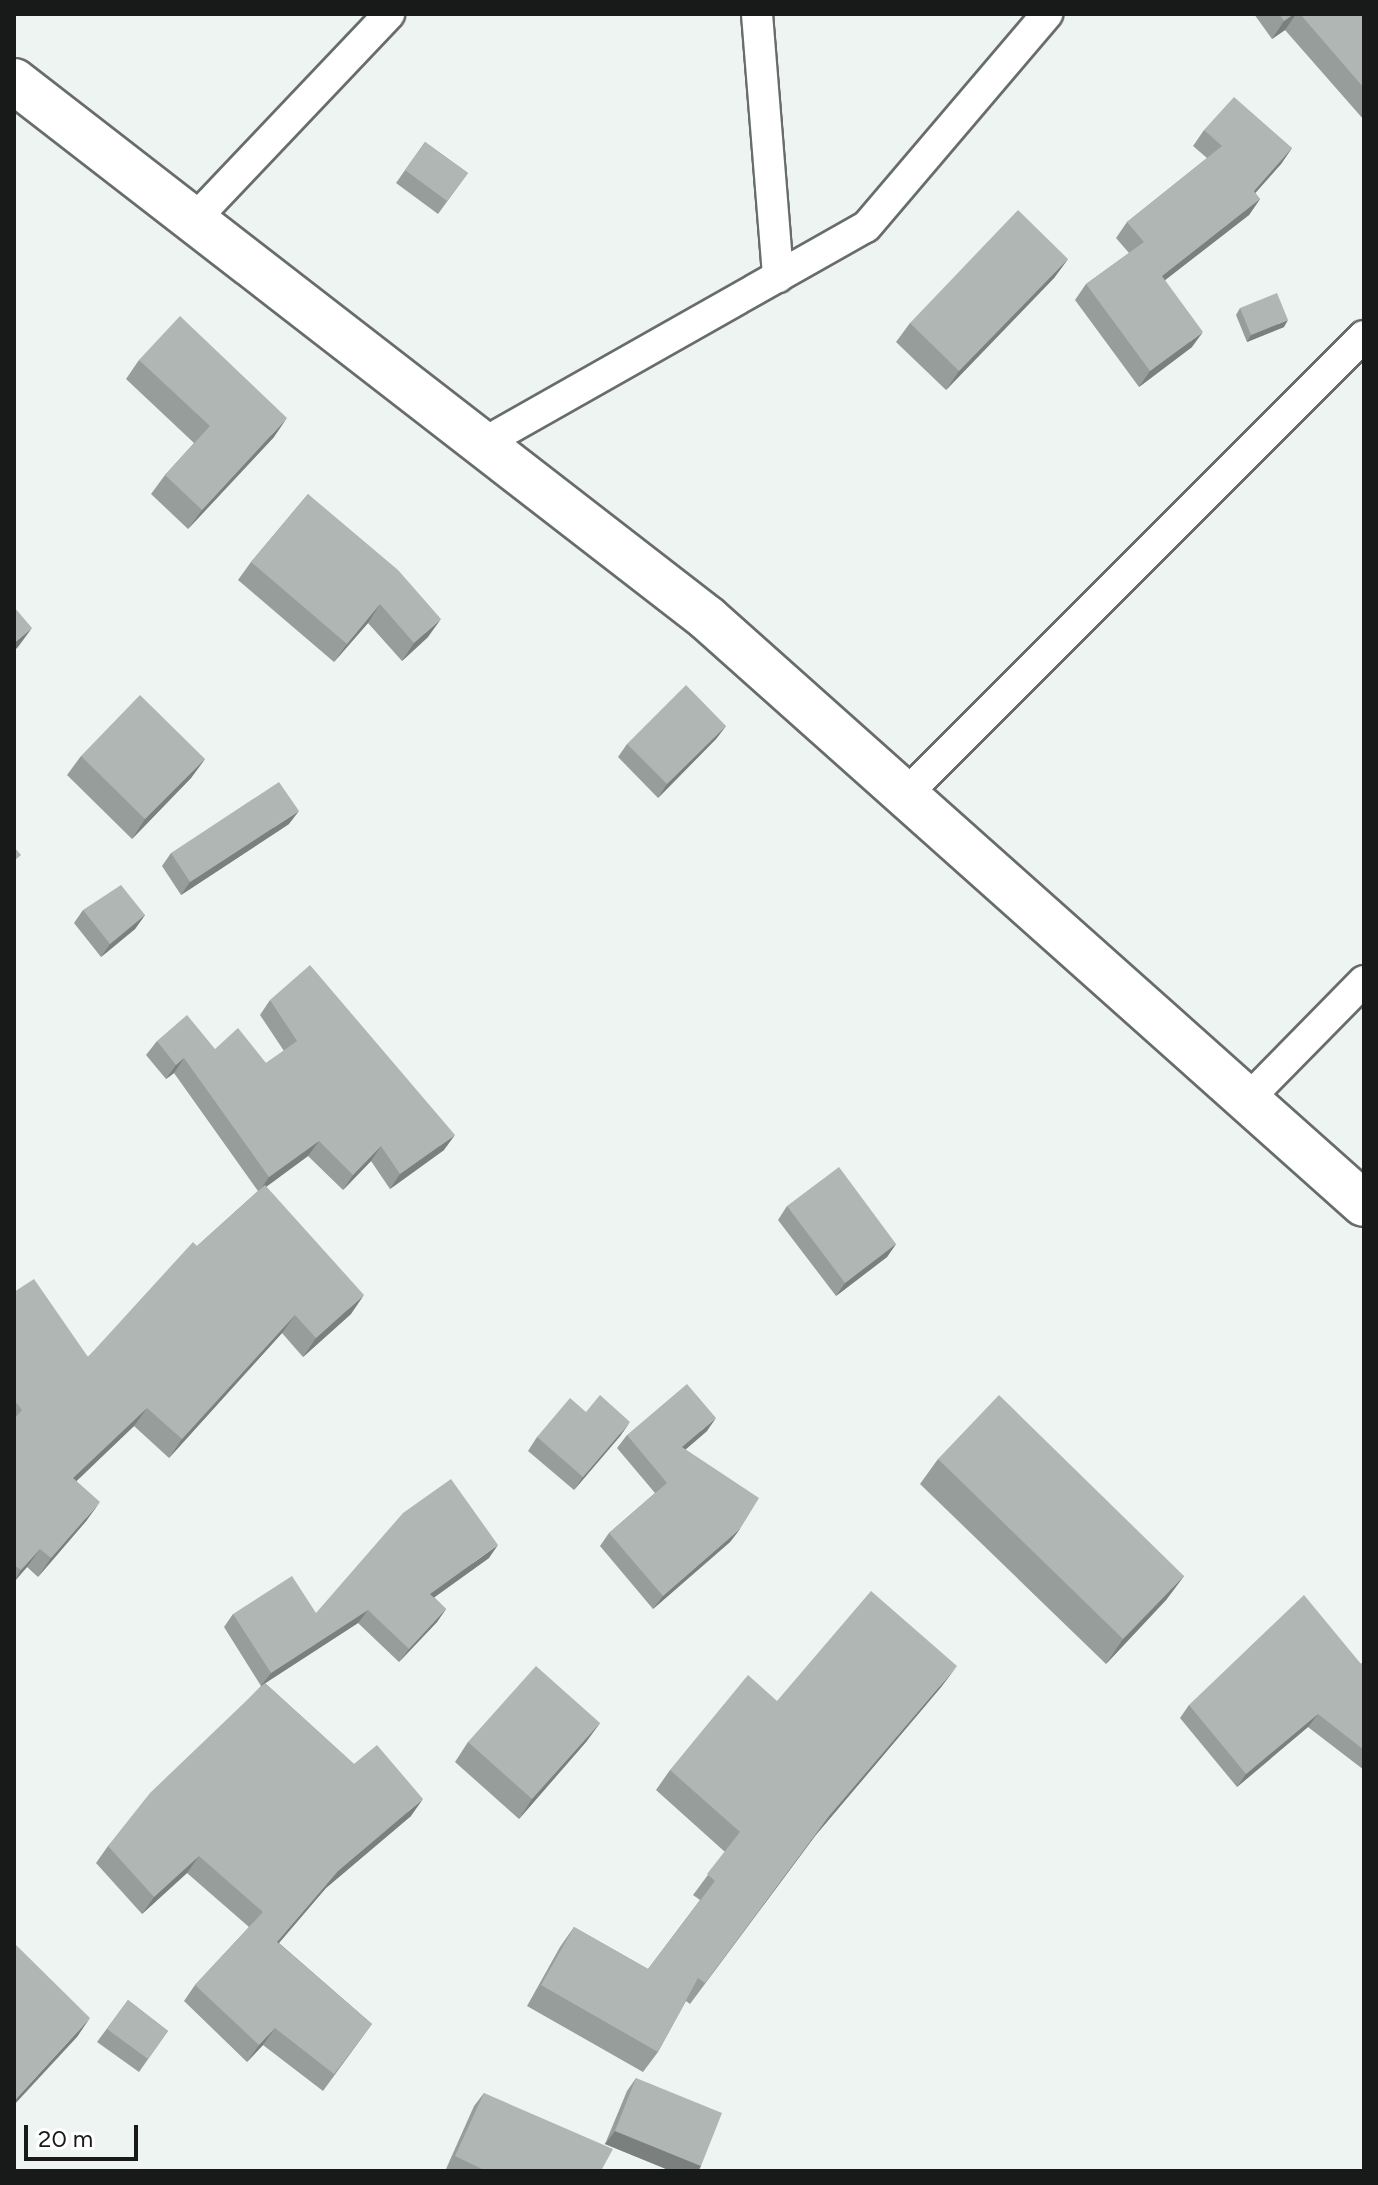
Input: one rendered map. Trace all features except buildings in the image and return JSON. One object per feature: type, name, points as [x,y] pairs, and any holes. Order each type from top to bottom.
[{"type":"main road","points":[[14,81],[191,223],[707,618],[1364,1204]]},
{"type":"street","points":[[191,223],[389,14]]},
{"type":"street","points":[[757,14],[778,277]]},
{"type":"street","points":[[480,445],[866,227],[1047,14]]},
{"type":"street","points":[[905,795],[1364,336]]},
{"type":"street","points":[[1247,1100],[1364,981]]}]
